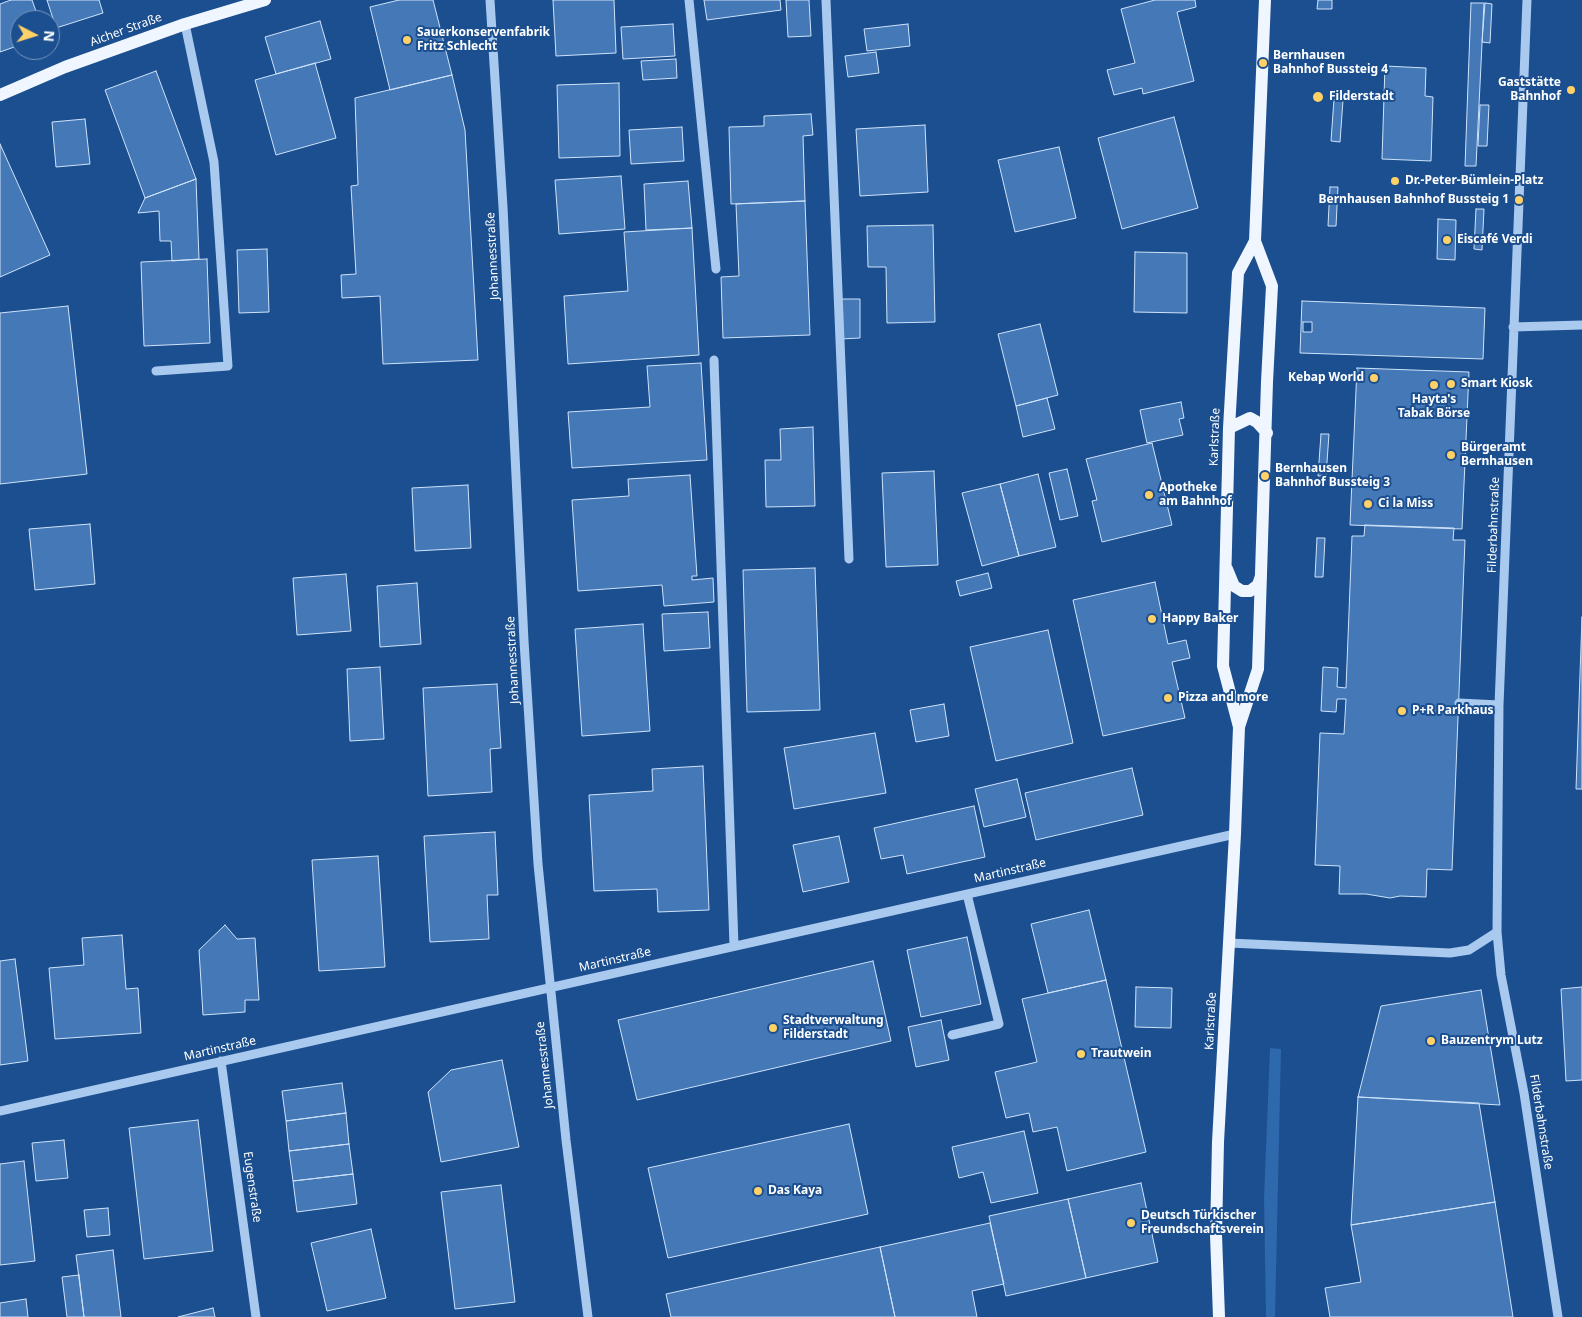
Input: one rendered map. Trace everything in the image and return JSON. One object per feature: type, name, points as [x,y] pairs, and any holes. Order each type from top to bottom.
[{"type":"main road","name":"Aicher Straße","points":[[0,95],[65,67],[185,24],[265,0]]},
{"type":"main road","name":"Karlstraße","points":[[1219,1317],[1216,1236],[1218,1142],[1230,943],[1239,727],[1258,669],[1267,433],[1272,286],[1255,241],[1265,0]]},
{"type":"main road","name":"Karlstraße","points":[[1239,727],[1223,666],[1229,428],[1238,273],[1255,241]]},
{"type":"main road","points":[[1229,428],[1250,418],[1257,422],[1267,433]]},
{"type":"main road","points":[[1225,562],[1234,586],[1242,591],[1250,591],[1258,585],[1262,576]]},
{"type":"street","name":"Johannesstraße","points":[[490,0],[503,197],[524,641],[536,835],[566,1140],[588,1317]]},
{"type":"street","points":[[689,0],[716,269]]},
{"type":"street","points":[[826,0],[849,559]]},
{"type":"street","name":"Filderbahnstraße","points":[[1527,0],[1499,705],[1497,932],[1501,975],[1524,1093],[1558,1317]]},
{"type":"street","points":[[156,371],[228,366],[214,162],[185,24]]},
{"type":"street","points":[[1513,326],[1582,325]]},
{"type":"street","points":[[714,360],[734,946]]},
{"type":"street","points":[[1459,703],[1499,705]]},
{"type":"street","name":"Martinstraße","points":[[0,1111],[1235,834]]},
{"type":"street","points":[[952,1035],[999,1024],[967,894]]},
{"type":"street","points":[[1230,943],[1450,952],[1468,950],[1497,932]]},
{"type":"street","name":"Eugenstraße","points":[[221,1061],[256,1317]]},
{"type":"shaded area","points":[[1270,1048],[1281,1049],[1275,1317],[1266,1317],[1264,1199]]},
{"type":"building","points":[[11,0],[32,0],[36,10],[10,10],[10,48],[0,52],[0,4]]},
{"type":"building","points":[[47,0],[99,0],[103,13],[60,27],[60,10],[50,10]]},
{"type":"building","points":[[399,0],[433,0],[452,75],[390,90],[370,7]]},
{"type":"building","points":[[553,0],[614,0],[616,53],[556,56]]},
{"type":"building","points":[[704,0],[780,0],[781,10],[707,20]]},
{"type":"building","points":[[786,0],[809,0],[811,36],[788,37]]},
{"type":"building","points":[[1155,0],[1195,0],[1196,7],[1177,12],[1194,81],[1143,94],[1142,88],[1114,95],[1107,70],[1135,63],[1121,9]]},
{"type":"building","points":[[1318,0],[1332,0],[1332,9],[1317,9]]},
{"type":"building","points":[[1471,3],[1484,3],[1476,166],[1465,166]]},
{"type":"building","points":[[1485,3],[1492,4],[1490,43],[1482,42]]},
{"type":"building","points":[[320,21],[331,59],[276,74],[265,37]]},
{"type":"building","points":[[673,24],[675,56],[623,59],[621,27]]},
{"type":"building","points":[[908,24],[910,46],[867,51],[864,29]]},
{"type":"building","points":[[876,52],[879,73],[848,77],[845,56]]},
{"type":"building","points":[[676,59],[677,78],[643,80],[641,61]]},
{"type":"building","points":[[315,63],[336,138],[276,155],[255,80]]},
{"type":"building","points":[[1385,66],[1426,68],[1425,96],[1433,97],[1431,161],[1382,159]]},
{"type":"building","points":[[156,71],[196,179],[145,198],[105,90]]},
{"type":"building","points":[[452,75],[465,130],[478,360],[383,364],[380,296],[342,298],[341,275],[356,274],[351,186],[358,185],[355,98]]},
{"type":"building","points":[[619,83],[620,156],[559,158],[557,85]]},
{"type":"building","points":[[1334,99],[1343,100],[1340,142],[1331,141]]},
{"type":"building","points":[[1480,105],[1489,105],[1487,146],[1478,146]]},
{"type":"building","points":[[811,114],[813,135],[803,136],[805,201],[731,204],[729,127],[764,126],[764,116]]},
{"type":"building","points":[[1174,117],[1198,208],[1122,229],[1098,138]]},
{"type":"building","points":[[85,119],[90,164],[56,167],[52,122]]},
{"type":"building","points":[[925,125],[928,192],[860,196],[856,129]]},
{"type":"building","points":[[682,127],[684,161],[631,164],[629,130]]},
{"type":"building","points":[[0,144],[50,255],[0,277]]},
{"type":"building","points":[[1059,147],[1076,218],[1015,232],[998,160]]},
{"type":"building","points":[[621,176],[625,229],[559,234],[555,180]]},
{"type":"building","points":[[196,179],[199,259],[172,261],[171,241],[160,241],[159,211],[138,213],[145,198]]},
{"type":"building","points":[[688,181],[692,228],[646,230],[644,184]]},
{"type":"building","points":[[1330,187],[1338,187],[1336,226],[1328,226]]},
{"type":"building","points":[[805,201],[810,335],[723,338],[721,277],[739,276],[736,204]]},
{"type":"building","points":[[1476,209],[1484,209],[1482,250],[1474,249]]},
{"type":"building","name":"Eiscafé Verdi","points":[[1438,219],[1456,220],[1455,260],[1437,259]]},
{"type":"building","points":[[933,225],[935,322],[887,323],[886,267],[868,267],[867,226]]},
{"type":"building","points":[[692,228],[699,355],[568,364],[564,296],[628,291],[624,232]]},
{"type":"building","points":[[267,249],[269,312],[239,313],[237,250]]},
{"type":"building","points":[[1135,252],[1187,253],[1187,313],[1134,312]]},
{"type":"building","points":[[207,259],[210,343],[144,346],[141,262]]},
{"type":"building","points":[[840,299],[860,299],[860,338],[840,339]]},
{"type":"building","points":[[1302,301],[1485,308],[1483,359],[1300,353]]},
{"type":"building","points":[[68,306],[87,474],[0,484],[0,313]]},
{"type":"building","points":[[1303,322],[1312,322],[1312,332],[1303,332]]},
{"type":"building","points":[[1040,324],[1058,395],[1016,406],[998,334]]},
{"type":"building","points":[[701,363],[707,460],[572,468],[568,412],[650,407],[647,366]]},
{"type":"building","points":[[1357,368],[1469,372],[1462,529],[1350,525]]},
{"type":"building","points":[[1047,398],[1055,429],[1023,437],[1016,406]]},
{"type":"building","points":[[1181,402],[1184,418],[1179,419],[1183,435],[1147,443],[1140,410]]},
{"type":"building","points":[[813,427],[815,506],[766,507],[765,460],[781,460],[780,429]]},
{"type":"building","points":[[1321,434],[1329,434],[1326,476],[1318,476]]},
{"type":"building","points":[[1152,443],[1172,525],[1102,542],[1092,501],[1097,500],[1086,459]]},
{"type":"building","points":[[1067,469],[1078,516],[1060,520],[1049,473]]},
{"type":"building","points":[[934,471],[938,565],[886,567],[882,473]]},
{"type":"building","points":[[1038,474],[1056,547],[1019,556],[1000,484]]},
{"type":"building","points":[[690,475],[697,576],[692,576],[692,580],[713,578],[714,602],[664,606],[662,585],[578,591],[572,500],[629,496],[628,479]]},
{"type":"building","points":[[1000,484],[1019,556],[982,566],[962,493]]},
{"type":"building","points":[[468,485],[471,548],[415,551],[412,488]]},
{"type":"building","points":[[90,524],[95,584],[35,590],[29,529]]},
{"type":"building","name":"P+R Parkhaus","points":[[1365,525],[1454,528],[1453,540],[1465,540],[1452,870],[1427,869],[1426,897],[1400,896],[1390,898],[1366,894],[1339,894],[1340,866],[1315,865],[1320,733],[1344,734],[1346,699],[1337,699],[1336,712],[1321,711],[1323,667],[1338,668],[1337,687],[1346,688],[1352,536],[1364,536]]},
{"type":"building","points":[[1317,538],[1325,538],[1323,577],[1315,577]]},
{"type":"building","points":[[815,568],[820,710],[747,712],[743,570]]},
{"type":"building","points":[[988,573],[992,588],[960,596],[956,581]]},
{"type":"building","points":[[346,574],[351,631],[297,635],[293,578]]},
{"type":"building","points":[[1155,582],[1168,644],[1186,640],[1190,658],[1172,662],[1185,718],[1103,736],[1073,600]]},
{"type":"building","points":[[417,583],[421,644],[380,647],[377,586]]},
{"type":"building","points":[[708,612],[710,648],[664,651],[662,614]]},
{"type":"building","points":[[1582,617],[1582,789],[1576,789]]},
{"type":"building","points":[[643,624],[650,731],[582,736],[575,629]]},
{"type":"building","points":[[1048,630],[1073,743],[996,761],[970,647]]},
{"type":"building","points":[[380,667],[384,739],[350,741],[347,669]]},
{"type":"building","points":[[497,684],[501,748],[490,749],[492,792],[428,796],[423,688]]},
{"type":"building","points":[[944,704],[949,736],[916,742],[910,710]]},
{"type":"building","points":[[875,733],[886,793],[794,809],[784,748]]},
{"type":"building","points":[[703,766],[709,910],[658,912],[657,889],[594,891],[589,795],[653,791],[652,769]]},
{"type":"building","points":[[1132,768],[1143,815],[1036,840],[1025,793]]},
{"type":"building","points":[[1017,779],[1026,817],[984,827],[975,789]]},
{"type":"building","points":[[974,806],[985,857],[907,874],[903,855],[881,859],[874,828]]},
{"type":"building","points":[[495,832],[498,895],[487,895],[489,939],[430,942],[424,836]]},
{"type":"building","points":[[839,836],[849,882],[803,892],[793,845]]},
{"type":"building","points":[[378,856],[385,967],[319,971],[312,860]]},
{"type":"building","points":[[1089,910],[1106,980],[1048,993],[1031,924]]},
{"type":"building","points":[[225,925],[237,939],[255,938],[259,1000],[245,1000],[245,1012],[203,1015],[199,950]]},
{"type":"building","points":[[122,935],[126,989],[138,988],[141,1033],[55,1039],[49,968],[84,965],[82,938]]},
{"type":"building","points":[[967,937],[981,1004],[921,1017],[907,950]]},
{"type":"building","points":[[15,959],[28,1061],[0,1065],[0,961]]},
{"type":"building","points":[[873,961],[891,1041],[637,1100],[618,1020]]},
{"type":"building","points":[[1106,980],[1146,1152],[1067,1171],[1057,1127],[1033,1132],[1029,1113],[1006,1118],[995,1072],[1037,1062],[1022,999]]},
{"type":"building","points":[[1136,987],[1172,988],[1171,1028],[1135,1027]]},
{"type":"building","points":[[1582,987],[1582,1080],[1566,1081],[1561,989]]},
{"type":"building","points":[[1481,990],[1500,1105],[1358,1097],[1381,1006]]},
{"type":"building","points":[[941,1020],[949,1060],[916,1067],[908,1027]]},
{"type":"building","points":[[502,1060],[519,1147],[441,1162],[428,1092],[451,1070]]},
{"type":"building","points":[[342,1083],[346,1113],[286,1121],[282,1091]]},
{"type":"building","points":[[1358,1097],[1479,1103],[1495,1202],[1351,1225]]},
{"type":"building","points":[[346,1113],[349,1144],[289,1151],[286,1121]]},
{"type":"building","points":[[198,1120],[213,1251],[144,1259],[129,1128]]},
{"type":"building","name":"Das Kaya","points":[[849,1124],[868,1214],[668,1258],[648,1168]]},
{"type":"building","points":[[1024,1131],[1038,1193],[991,1203],[983,1172],[959,1178],[952,1147]]},
{"type":"building","points":[[64,1140],[68,1178],[36,1181],[32,1143]]},
{"type":"building","points":[[349,1144],[353,1174],[293,1181],[289,1151]]},
{"type":"building","points":[[24,1161],[35,1261],[0,1265],[0,1164]]},
{"type":"building","points":[[353,1174],[357,1204],[297,1212],[293,1181]]},
{"type":"building","points":[[1141,1183],[1158,1262],[1086,1278],[1068,1199]]},
{"type":"building","points":[[501,1185],[515,1302],[455,1309],[441,1192]]},
{"type":"building","points":[[1068,1199],[1086,1278],[1006,1296],[989,1216]]},
{"type":"building","points":[[1495,1202],[1513,1317],[1330,1317],[1325,1288],[1361,1282],[1351,1225]]},
{"type":"building","points":[[108,1208],[110,1235],[87,1237],[84,1210]]},
{"type":"building","points":[[990,1223],[1004,1284],[972,1291],[977,1317],[895,1317],[880,1247]]},
{"type":"building","points":[[371,1229],[386,1298],[327,1311],[311,1243]]},
{"type":"building","points":[[880,1247],[895,1317],[671,1317],[666,1294]]},
{"type":"building","points":[[113,1250],[121,1317],[84,1317],[76,1255]]},
{"type":"building","points":[[79,1275],[84,1317],[67,1317],[62,1277]]},
{"type":"building","points":[[26,1299],[28,1317],[0,1317],[0,1303]]},
{"type":"building","points":[[213,1308],[215,1317],[178,1317]]},
{"type":"place","name":"Sauerkonservenfabrik Fritz Schlecht","points":[[407,40]]},
{"type":"place","name":"Bernhausen Bahnhof Bussteig 4","points":[[1263,63]]},
{"type":"place","name":"Gaststätte Bahnhof","points":[[1571,90]]},
{"type":"place","name":"Filderstadt","points":[[1318,97]]},
{"type":"place","name":"Dr.-Peter-Bümlein-Platz","points":[[1395,181]]},
{"type":"place","name":"Bernhausen Bahnhof Bussteig 1","points":[[1519,200]]},
{"type":"place","name":"Eiscafé Verdi","points":[[1447,240]]},
{"type":"place","name":"Kebap World","points":[[1374,378]]},
{"type":"place","name":"Smart Kiosk","points":[[1451,384]]},
{"type":"place","name":"Hayta's Tabak Börse","points":[[1434,385]]},
{"type":"place","name":"Bürgeramt Bernhausen","points":[[1451,455]]},
{"type":"place","name":"Bernhausen Bahnhof Bussteig 3","points":[[1265,476]]},
{"type":"place","name":"Apotheke am Bahnhof","points":[[1149,495]]},
{"type":"place","name":"Ci la Miss","points":[[1368,504]]},
{"type":"place","name":"Happy Baker","points":[[1152,619]]},
{"type":"place","name":"Pizza and more","points":[[1168,698]]},
{"type":"place","name":"P+R Parkhaus","points":[[1402,711]]},
{"type":"place","name":"Stadtverwaltung Filderstadt","points":[[773,1028]]},
{"type":"place","name":"Bauzentrym Lutz","points":[[1431,1041]]},
{"type":"place","name":"Trautwein","points":[[1081,1054]]},
{"type":"place","name":"Das Kaya","points":[[758,1191]]},
{"type":"place","name":"Deutsch Türkischer Freundschaftsverein","points":[[1131,1223]]}]
